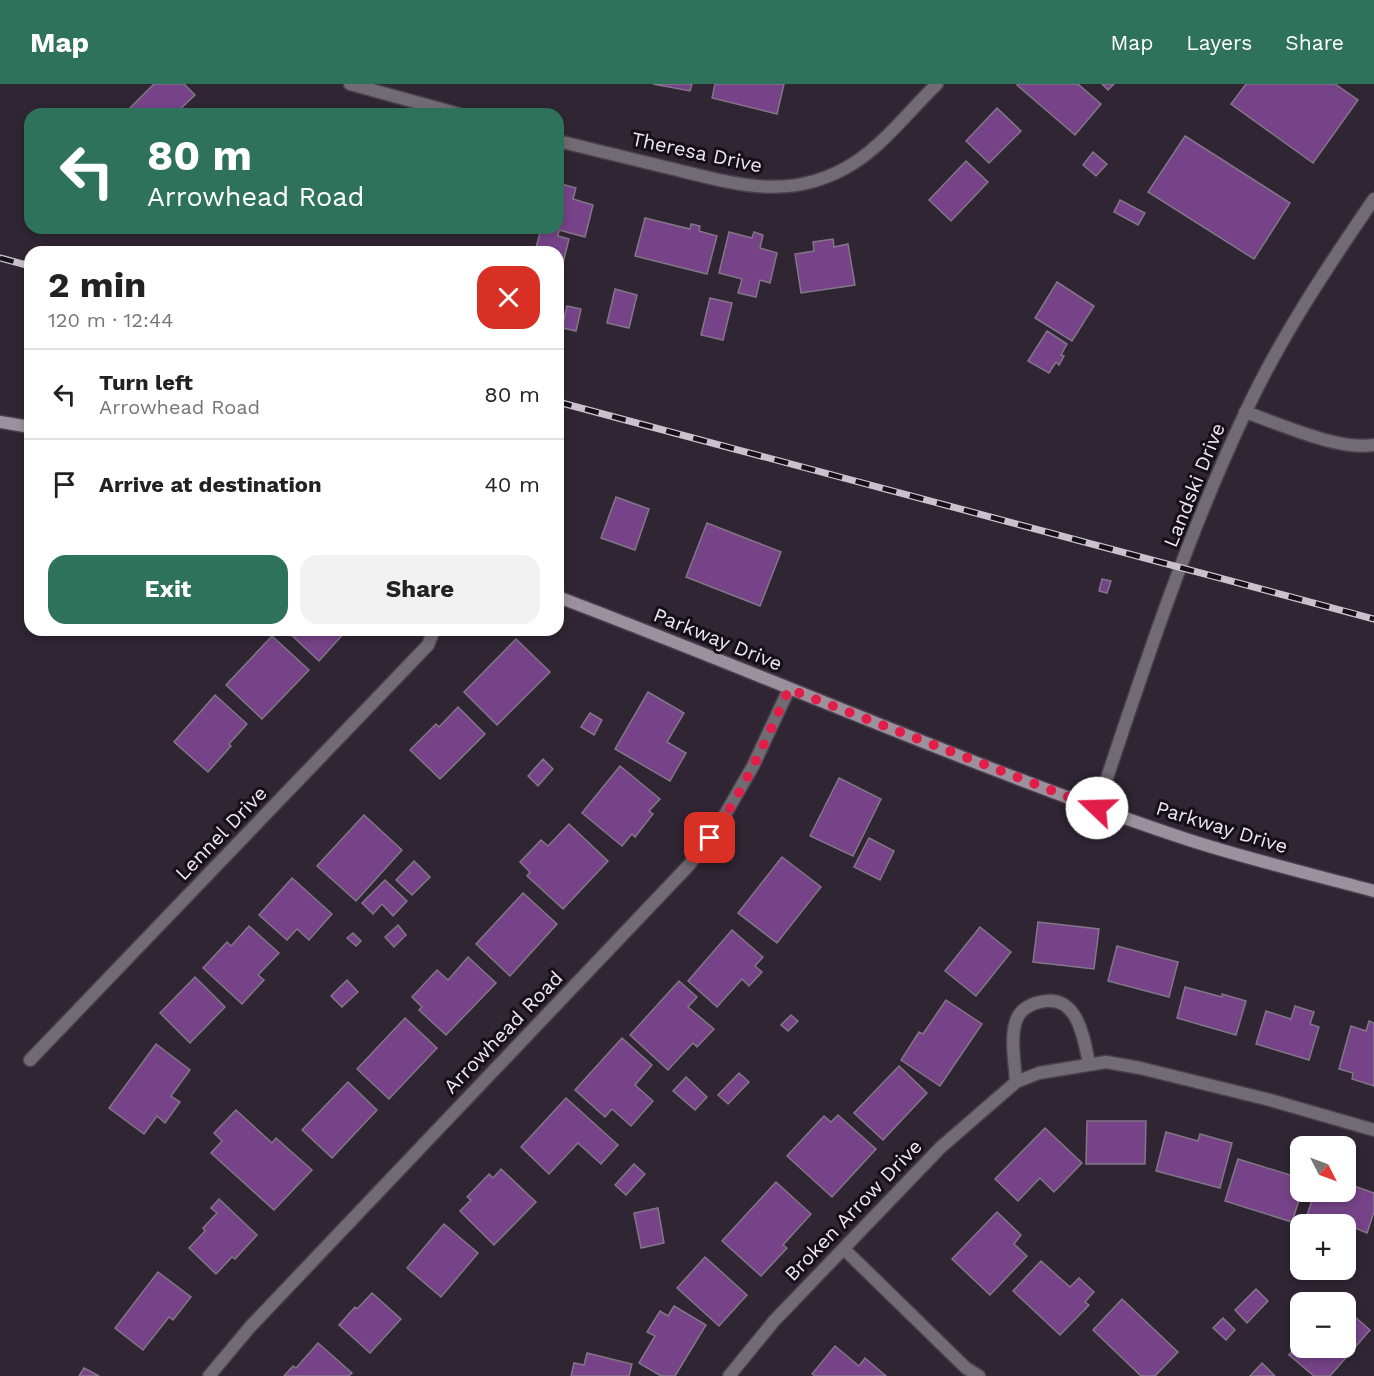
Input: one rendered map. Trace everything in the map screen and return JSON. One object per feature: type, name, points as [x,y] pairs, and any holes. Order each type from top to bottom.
[{"type":"street","points":[[350,84],[437,108]]},
{"type":"street","name":"Theresa Drive","points":[[564,142],[741,185],[776,187],[807,184],[827,178],[856,162],[936,84]]},
{"type":"street","name":"Landski Drive","points":[[1097,808],[1146,661],[1215,478],[1245,412],[1331,261],[1374,199]]},
{"type":"street","points":[[1245,412],[1322,439],[1362,447],[1374,445]]},
{"type":"street","points":[[0,422],[24,426]]},
{"type":"street","name":"Parkway Drive","points":[[564,599],[1097,808],[1188,839],[1374,891]]},
{"type":"street","name":"Lennel Drive","points":[[30,1060],[428,645],[432,636]]},
{"type":"street","name":"Arrowhead Road","points":[[209,1376],[250,1327],[690,864],[719,825],[753,766],[789,689]]},
{"type":"street","points":[[1016,1082],[1014,1053],[1016,1020],[1021,1011],[1029,1005],[1042,1001],[1055,1001],[1064,1005],[1077,1018],[1089,1064]]},
{"type":"street","name":"Broken Arrow Drive","points":[[729,1376],[774,1321],[940,1148],[1016,1082],[1039,1073],[1106,1062],[1140,1068],[1270,1100],[1374,1130]]},
{"type":"street","points":[[844,1249],[966,1368],[979,1376]]},
{"type":"building","points":[[154,84],[184,84],[195,95],[181,108],[130,108]]},
{"type":"building","points":[[653,84],[692,84],[690,91]]},
{"type":"building","points":[[715,84],[784,84],[777,114],[712,98]]},
{"type":"building","points":[[1018,84],[1078,84],[1101,104],[1075,135]]},
{"type":"building","points":[[1102,84],[1114,84],[1108,90]]},
{"type":"building","points":[[1246,84],[1335,84],[1358,100],[1313,163],[1231,104]]},
{"type":"building","points":[[997,108],[1021,131],[989,163],[966,141]]},
{"type":"building","points":[[1185,136],[1290,203],[1254,259],[1148,192]]},
{"type":"building","points":[[1093,152],[1107,164],[1096,176],[1083,165]]},
{"type":"building","points":[[966,161],[988,182],[951,221],[929,200]]},
{"type":"building","points":[[564,185],[576,188],[573,199],[593,205],[585,237],[564,231]]},
{"type":"building","points":[[1120,200],[1145,213],[1138,225],[1114,212]]},
{"type":"building","points":[[645,218],[690,229],[691,224],[700,226],[699,231],[717,236],[707,274],[635,256]]},
{"type":"building","points":[[729,232],[752,238],[754,232],[763,235],[760,248],[777,253],[770,283],[760,280],[756,297],[738,293],[742,279],[719,273]]},
{"type":"building","points":[[540,234],[558,234],[558,236],[569,239],[564,259],[564,246],[536,246]]},
{"type":"building","points":[[833,239],[834,247],[848,244],[855,285],[801,293],[795,254],[814,251],[813,242]]},
{"type":"building","points":[[1057,282],[1094,306],[1072,341],[1035,318]]},
{"type":"building","points":[[615,289],[637,295],[629,328],[607,323]]},
{"type":"building","points":[[710,298],[732,303],[723,340],[701,335]]},
{"type":"building","points":[[567,306],[581,309],[576,331],[564,328]]},
{"type":"building","points":[[1047,331],[1067,344],[1059,365],[1056,362],[1049,373],[1028,361]]},
{"type":"building","points":[[616,497],[649,509],[635,550],[601,538]]},
{"type":"building","points":[[707,523],[781,552],[760,606],[686,577]]},
{"type":"building","points":[[1102,579],[1111,581],[1107,593],[1099,591]]},
{"type":"building","points":[[272,636],[309,670],[262,719],[226,685]]},
{"type":"building","points":[[292,636],[341,636],[319,661]]},
{"type":"building","points":[[516,639],[550,672],[497,725],[464,692]]},
{"type":"building","points":[[648,692],[684,713],[667,742],[686,753],[670,781],[615,749]]},
{"type":"building","points":[[215,695],[247,724],[208,772],[174,742]]},
{"type":"building","points":[[458,707],[485,734],[440,779],[410,750],[436,724],[439,727]]},
{"type":"building","points":[[590,713],[602,720],[594,735],[581,727]]},
{"type":"building","points":[[543,759],[553,769],[538,786],[528,776]]},
{"type":"building","points":[[620,766],[660,799],[649,811],[653,814],[635,837],[632,834],[622,846],[582,813]]},
{"type":"building","points":[[839,778],[881,799],[853,856],[810,836]]},
{"type":"building","points":[[364,815],[402,850],[356,901],[317,866]]},
{"type":"building","points":[[569,824],[608,861],[563,909],[527,876],[530,872],[520,862],[541,840],[548,846]]},
{"type":"building","points":[[869,838],[894,851],[880,880],[854,867]]},
{"type":"building","points":[[782,857],[821,887],[777,943],[738,913]]},
{"type":"building","points":[[414,861],[430,877],[412,895],[396,880]]},
{"type":"building","points":[[292,878],[332,914],[309,940],[297,929],[287,940],[259,915]]},
{"type":"building","points":[[385,880],[407,901],[393,916],[382,904],[373,914],[362,903]]},
{"type":"building","points":[[523,893],[557,924],[510,976],[476,944]]},
{"type":"building","points":[[1038,922],[1099,929],[1094,969],[1033,962]]},
{"type":"building","points":[[398,925],[406,935],[394,947],[385,937]]},
{"type":"building","points":[[249,926],[279,953],[258,975],[264,980],[242,1004],[203,968],[227,942],[231,946]]},
{"type":"building","points":[[980,927],[1011,952],[976,996],[945,971]]},
{"type":"building","points":[[732,930],[763,957],[755,966],[762,972],[749,986],[742,979],[717,1007],[688,981]]},
{"type":"building","points":[[353,933],[361,941],[356,946],[347,938]]},
{"type":"building","points":[[1117,946],[1178,962],[1169,997],[1108,981]]},
{"type":"building","points":[[468,957],[496,983],[446,1035],[419,1010],[422,1007],[412,997],[437,970],[448,980]]},
{"type":"building","points":[[195,977],[225,1007],[190,1043],[160,1013]]},
{"type":"building","points":[[347,980],[358,992],[342,1007],[331,996]]},
{"type":"building","points":[[679,981],[697,997],[688,1007],[714,1029],[697,1047],[693,1043],[668,1070],[630,1035]]},
{"type":"building","points":[[1185,987],[1246,1001],[1236,1035],[1177,1018]]},
{"type":"building","points":[[946,1000],[982,1024],[940,1086],[901,1060],[919,1032],[923,1034]]},
{"type":"building","points":[[1295,1006],[1314,1012],[1310,1024],[1319,1027],[1309,1060],[1256,1044],[1266,1011],[1291,1019]]},
{"type":"building","points":[[791,1015],[798,1021],[788,1031],[781,1025]]},
{"type":"building","points":[[405,1018],[437,1048],[389,1099],[357,1069]]},
{"type":"building","points":[[1369,1021],[1374,1023],[1374,1086],[1352,1079],[1353,1073],[1339,1069],[1351,1026],[1366,1031]]},
{"type":"building","points":[[622,1038],[652,1065],[635,1085],[653,1101],[631,1126],[612,1109],[605,1117],[575,1090]]},
{"type":"building","points":[[156,1044],[190,1070],[171,1096],[180,1102],[165,1123],[157,1116],[144,1134],[109,1108]]},
{"type":"building","points":[[899,1066],[927,1093],[883,1140],[854,1113]]},
{"type":"building","points":[[739,1073],[749,1082],[728,1104],[718,1095]]},
{"type":"building","points":[[686,1077],[707,1097],[695,1110],[673,1091]]},
{"type":"building","points":[[348,1082],[377,1110],[332,1158],[302,1130]]},
{"type":"building","points":[[566,1098],[618,1145],[601,1164],[578,1143],[549,1174],[521,1147]]},
{"type":"building","points":[[236,1110],[272,1143],[276,1138],[312,1170],[274,1210],[211,1153],[222,1141],[214,1133]]},
{"type":"building","points":[[838,1115],[876,1149],[832,1197],[787,1156],[824,1116],[831,1122]]},
{"type":"building","points":[[1087,1121],[1146,1121],[1145,1164],[1086,1164]]},
{"type":"building","points":[[1045,1128],[1082,1163],[1054,1192],[1040,1178],[1018,1201],[995,1179]]},
{"type":"building","points":[[1166,1132],[1198,1141],[1200,1134],[1232,1143],[1220,1188],[1156,1171]]},
{"type":"building","points":[[1238,1159],[1290,1175],[1290,1202],[1298,1202],[1295,1214],[1290,1214],[1290,1221],[1225,1201]]},
{"type":"building","points":[[634,1164],[645,1174],[626,1195],[615,1185]]},
{"type":"building","points":[[501,1169],[536,1202],[494,1245],[460,1211],[471,1200],[467,1197],[489,1174],[493,1178]]},
{"type":"building","points":[[776,1182],[811,1214],[783,1245],[787,1248],[761,1276],[722,1241]]},
{"type":"building","points":[[1356,1187],[1374,1193],[1374,1212],[1367,1233],[1356,1228],[1356,1214],[1307,1214],[1311,1202],[1356,1202]]},
{"type":"building","points":[[219,1199],[257,1235],[235,1259],[232,1257],[216,1274],[189,1248],[205,1231],[203,1228],[217,1213],[211,1208]]},
{"type":"building","points":[[658,1208],[664,1243],[641,1248],[634,1213]]},
{"type":"building","points":[[997,1212],[1021,1235],[1014,1244],[1027,1256],[990,1295],[952,1259]]},
{"type":"building","points":[[444,1224],[478,1253],[441,1297],[407,1268]]},
{"type":"building","points":[[705,1257],[747,1295],[719,1326],[677,1288]]},
{"type":"building","points":[[1041,1261],[1070,1287],[1079,1278],[1094,1292],[1085,1302],[1089,1305],[1060,1335],[1013,1291]]},
{"type":"building","points":[[158,1272],[191,1297],[173,1320],[169,1317],[143,1350],[115,1328]]},
{"type":"building","points":[[1256,1289],[1268,1301],[1247,1323],[1235,1310]]},
{"type":"building","points":[[372,1293],[401,1319],[370,1353],[339,1325]]},
{"type":"building","points":[[1122,1299],[1178,1352],[1155,1376],[1141,1376],[1093,1330]]},
{"type":"building","points":[[674,1306],[706,1325],[675,1376],[661,1376],[639,1363],[655,1336],[647,1332],[660,1311],[668,1316]]},
{"type":"building","points":[[1223,1318],[1235,1330],[1226,1340],[1213,1328]]},
{"type":"building","points":[[1356,1318],[1370,1330],[1356,1346]]},
{"type":"building","points":[[318,1343],[352,1373],[349,1376],[284,1376],[293,1366],[296,1368]]},
{"type":"building","points":[[835,1346],[859,1366],[865,1358],[886,1376],[815,1376],[812,1374]]},
{"type":"building","points":[[587,1353],[632,1364],[629,1376],[571,1376],[574,1363],[584,1365]]},
{"type":"building","points":[[1293,1358],[1346,1358],[1330,1376],[1314,1376]]},
{"type":"building","points":[[1262,1363],[1275,1376],[1250,1376]]},
{"type":"building","points":[[84,1368],[99,1376],[79,1376]]},
{"type":"railway","points":[[0,258],[24,264]]},
{"type":"railway","points":[[564,404],[1374,619]]},
{"type":"route","points":[[710,838],[753,766],[789,689],[1097,808]]}]
